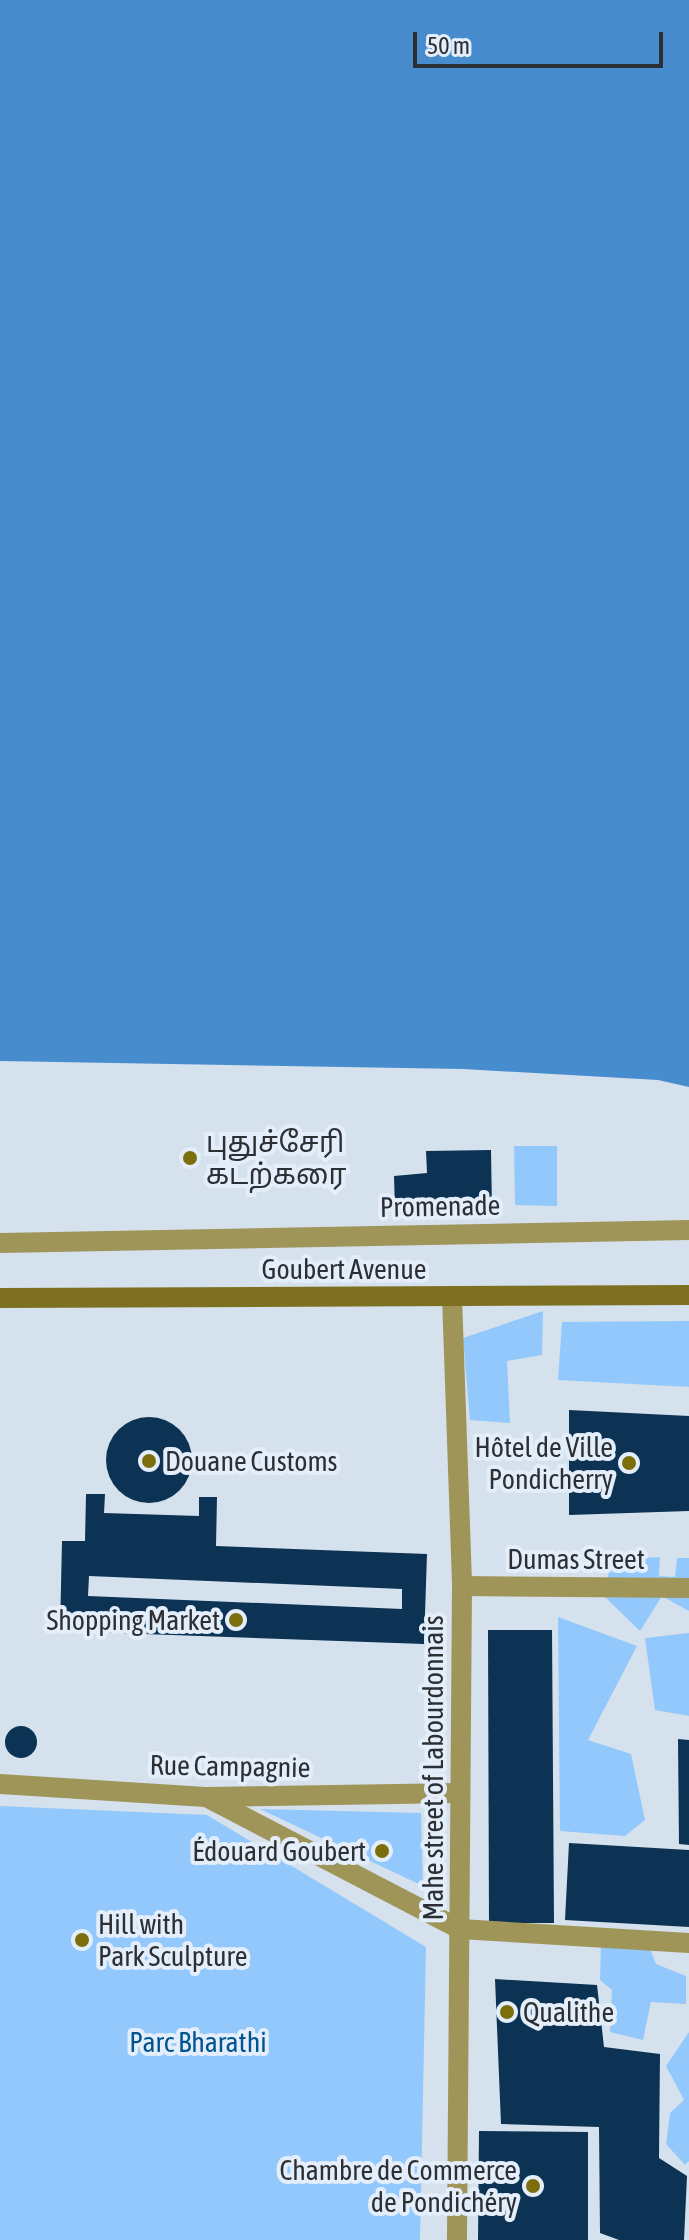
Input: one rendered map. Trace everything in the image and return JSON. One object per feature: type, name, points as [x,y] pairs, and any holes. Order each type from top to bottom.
[{"type":"street","name":"Promenade","points":[[0,1243],[689,1230]]},
{"type":"street","name":"Goubert Avenue","points":[[0,1298],[689,1295]]},
{"type":"street","name":"Mahe street of Labourdonnais","points":[[452,1297],[462,1586],[457,2240]]},
{"type":"street","name":"Dumas Street","points":[[462,1586],[689,1588]]},
{"type":"street","name":"Rue Campagnie","points":[[0,1784],[206,1797],[459,1793]]},
{"type":"street","points":[[206,1797],[460,1929],[689,1943]]},
{"type":"green space","points":[[514,1146],[557,1146],[557,1206],[515,1205]]},
{"type":"green space","points":[[543,1311],[542,1355],[507,1361],[510,1423],[470,1420],[463,1338]]},
{"type":"green space","points":[[689,1321],[689,1387],[558,1380],[562,1322]]},
{"type":"green space","points":[[660,1557],[659,1576],[675,1577],[677,1558],[689,1558],[689,1583],[608,1580],[609,1560]]},
{"type":"green space","points":[[689,1593],[689,1611],[662,1596],[640,1631],[604,1596]]},
{"type":"green space","points":[[558,1617],[637,1646],[588,1740],[631,1754],[645,1820],[625,1836],[560,1831]]},
{"type":"green space","points":[[689,1633],[689,1716],[655,1710],[645,1638]]},
{"type":"green space","name":"Parc Bharathi","points":[[0,1806],[207,1815],[426,1947],[420,2240],[0,2240]]},
{"type":"green space","points":[[260,1809],[421,1813],[423,1886]]},
{"type":"green space","points":[[601,1945],[649,1946],[656,1964],[686,1976],[686,2004],[651,2002],[643,2040],[610,2032],[612,1990],[600,1980]]},
{"type":"green space","points":[[689,2032],[689,2161],[685,2165],[666,2144],[670,2113],[684,2100],[666,2066]]},
{"type":"shaded area","points":[[0,0],[689,0],[689,1087],[658,1080],[463,1069],[0,1061]]},
{"type":"building","points":[[491,1150],[492,1211],[395,1213],[394,1176],[427,1173],[426,1151]]},
{"type":"building","name":"Hôtel de Ville Pondicherry","points":[[569,1410],[689,1416],[689,1511],[569,1515]]},
{"type":"building","name":"Douane Customs","points":[[149,1417],[173,1424],[185,1436],[192,1460],[185,1484],[173,1496],[149,1503],[125,1496],[113,1484],[106,1460],[113,1436],[125,1424]]},
{"type":"building","points":[[86,1494],[105,1494],[104,1513],[199,1516],[199,1497],[217,1497],[216,1546],[427,1554],[424,1644],[60,1631],[62,1541],[85,1541]],"holes":[[[89,1576],[402,1589],[402,1609],[88,1596]]]},
{"type":"building","points":[[488,1630],[552,1630],[554,1923],[489,1923]]},
{"type":"building","points":[[21,1726],[32,1731],[37,1742],[32,1753],[21,1758],[10,1753],[5,1742],[10,1731]]},
{"type":"building","points":[[678,1739],[689,1740],[689,1845],[679,1844]]},
{"type":"building","points":[[569,1843],[689,1850],[689,1927],[565,1920]]},
{"type":"building","points":[[495,1979],[597,1985],[604,2047],[660,2054],[659,2158],[687,2176],[684,2240],[619,2240],[600,2233],[599,2127],[501,2124]]},
{"type":"building","name":"Chambre de Commerce de Pondichéry","points":[[479,2131],[588,2132],[588,2240],[478,2240]]},
{"type":"place","name":"புதுச்சேரி கடற்கரை","points":[[190,1158]]},
{"type":"place","name":"Douane Customs","points":[[149,1461]]},
{"type":"place","name":"Hôtel de Ville Pondicherry","points":[[629,1463]]},
{"type":"place","name":"Shopping Market","points":[[236,1620]]},
{"type":"place","name":"Édouard Goubert","points":[[382,1851]]},
{"type":"place","name":"Hill with Park Sculpture","points":[[82,1940]]},
{"type":"place","name":"Qualithe","points":[[507,2012]]},
{"type":"place","name":"Chambre de Commerce de Pondichéry","points":[[533,2186]]}]
